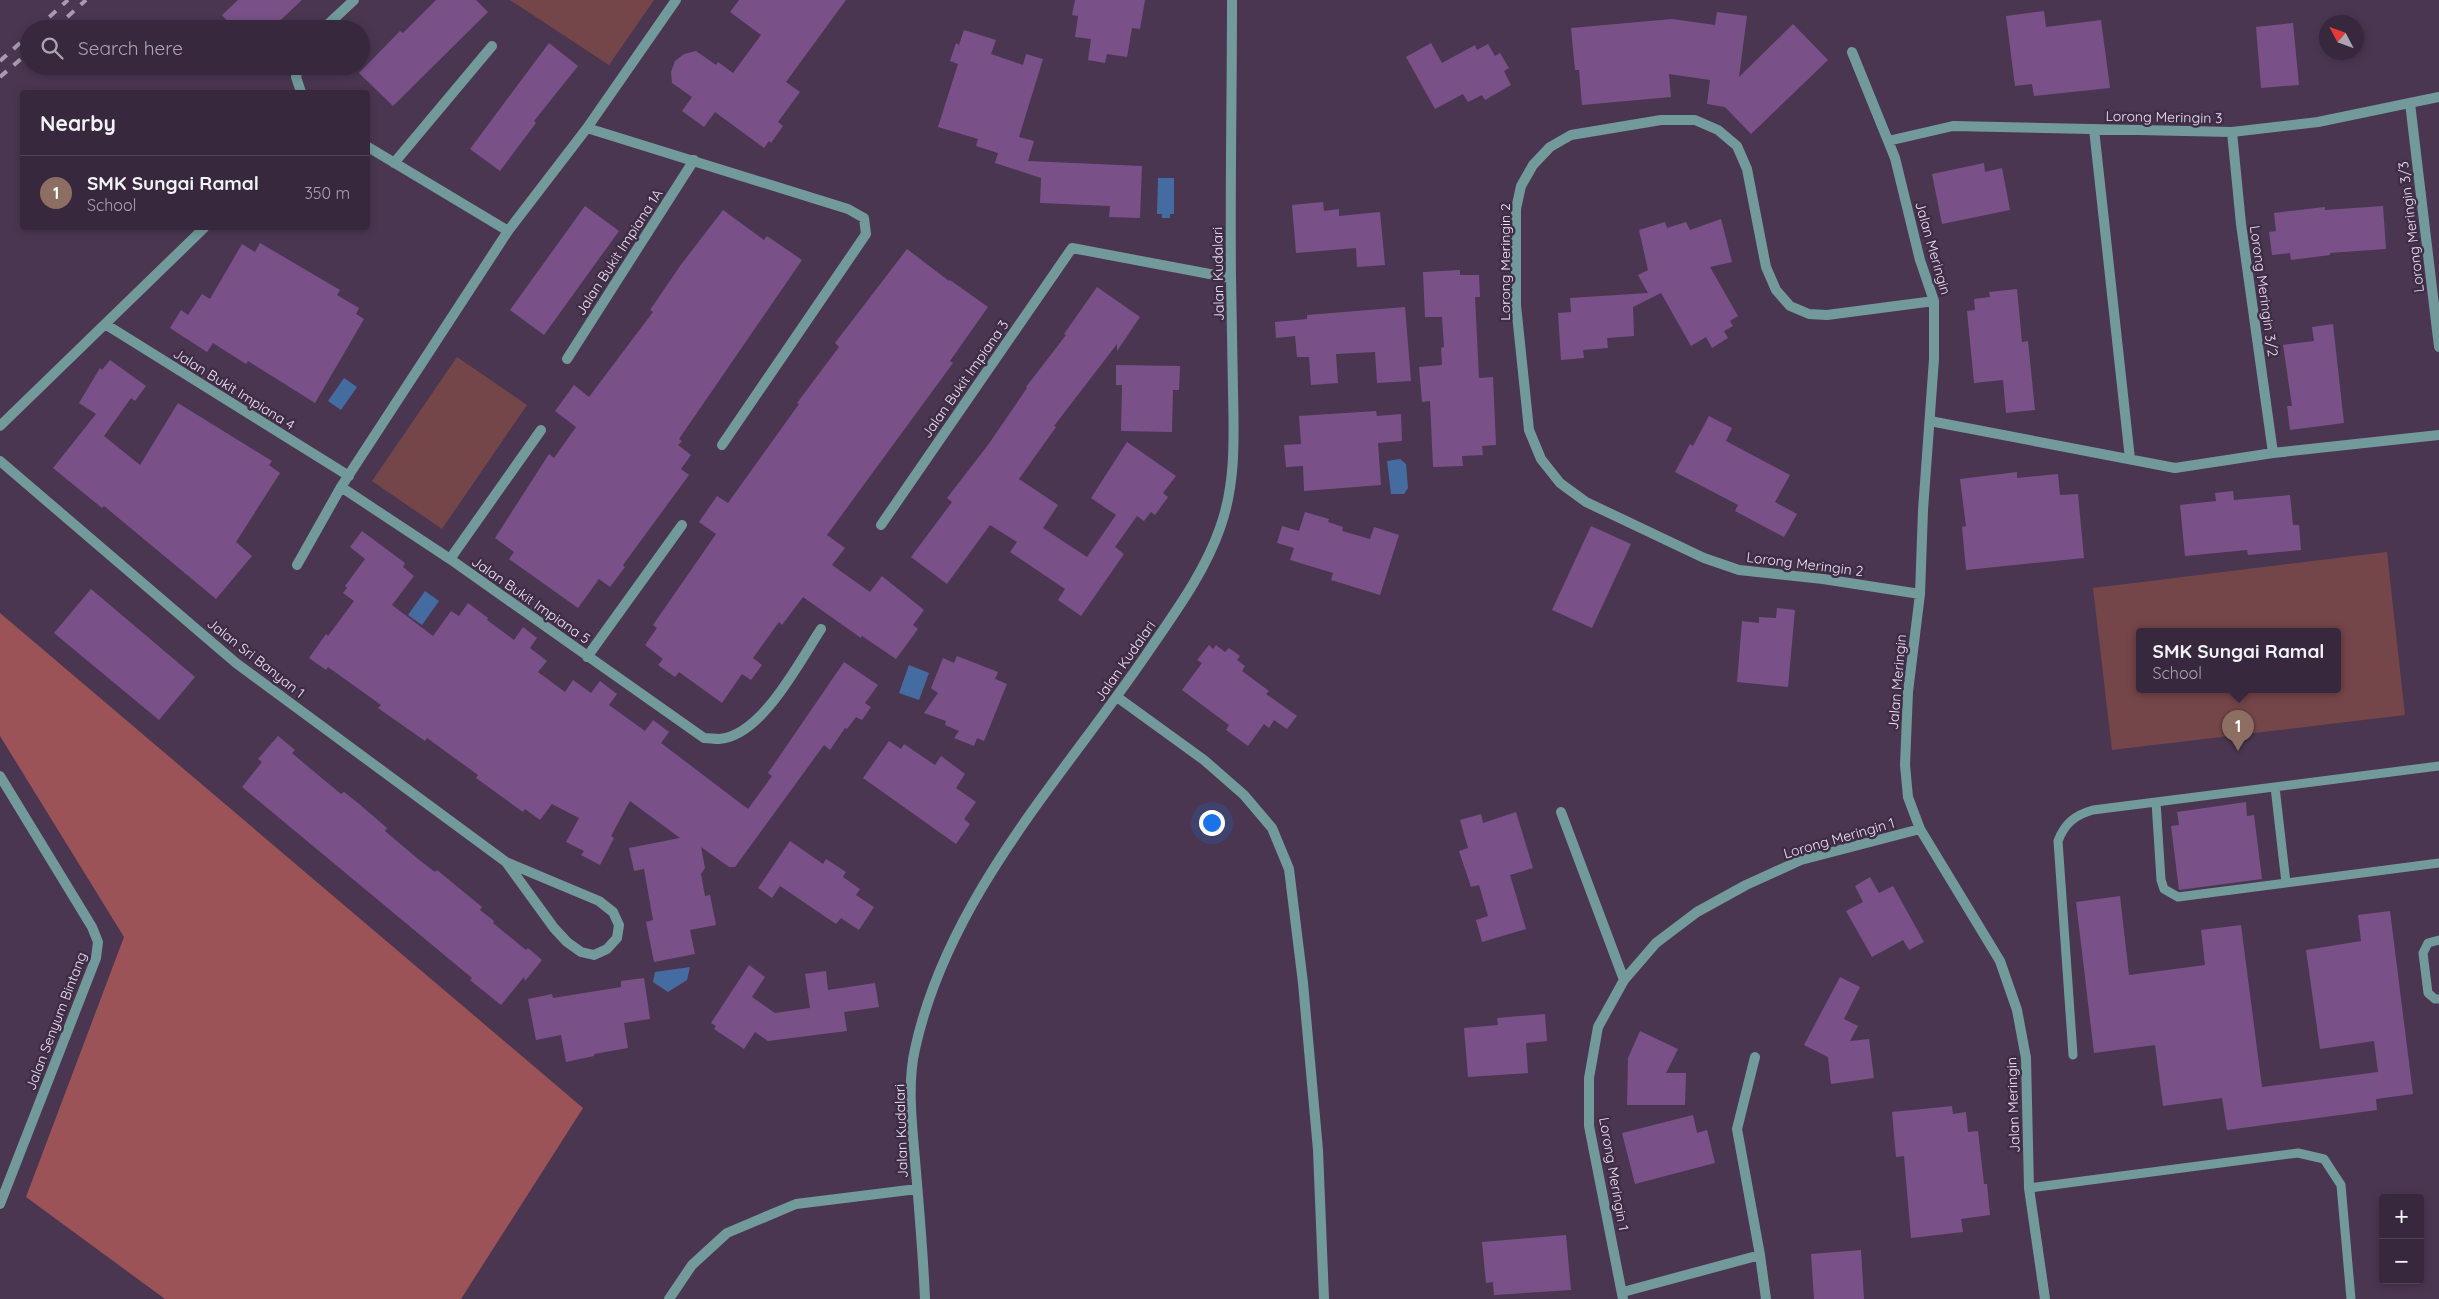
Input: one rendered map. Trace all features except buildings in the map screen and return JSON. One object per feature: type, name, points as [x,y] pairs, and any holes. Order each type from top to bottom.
[{"type":"street","points":[[333,20],[354,0]]},
{"type":"street","points":[[297,565],[341,487],[508,231],[587,128],[676,0]]},
{"type":"street","name":"Jalan Kudalari","points":[[925,1299],[911,1108],[914,1062],[929,996],[953,939],[986,882],[1020,830],[1117,697],[1170,620],[1202,567],[1220,529],[1230,491],[1234,444],[1231,278],[1232,0]]},
{"type":"street","points":[[394,163],[492,46]]},
{"type":"street","name":"Jalan Meringin","points":[[1852,52],[1895,158],[1920,260],[1934,301],[1934,359],[1920,594],[1908,692],[1905,766],[1908,797],[1920,829],[2000,961],[2017,1010],[2026,1058],[2029,1188],[2045,1299]]},
{"type":"street","points":[[297,75],[300,90]]},
{"type":"street","name":"Lorong Meringin 3","points":[[1888,141],[1953,126],[2232,132],[2318,122],[2439,97]]},
{"type":"street","name":"Lorong Meringin 3/3","points":[[2410,103],[2439,348]]},
{"type":"street","name":"Lorong Meringin 2","points":[[1920,594],[1823,579],[1740,570],[1704,558],[1586,502],[1560,483],[1541,458],[1529,430],[1516,305],[1516,209],[1521,186],[1538,159],[1550,148],[1571,135],[1661,120],[1695,120],[1718,130],[1737,146],[1747,169],[1766,267],[1776,290],[1790,306],[1808,314],[1827,315],[1934,301]]},
{"type":"street","points":[[587,128],[848,209],[864,218],[866,234],[722,445]]},
{"type":"street","points":[[2094,129],[2130,460]]},
{"type":"street","name":"Lorong Meringin 3/2","points":[[2232,132],[2241,224],[2273,454]]},
{"type":"street","points":[[370,148],[508,231]]},
{"type":"street","name":"Jalan Bukit Impiana 1A","points":[[567,359],[694,160]]},
{"type":"street","points":[[0,426],[202,230]]},
{"type":"street","name":"Jalan Bukit Impiana 3","points":[[881,525],[1072,248],[1231,278]]},
{"type":"street","name":"Jalan Bukit Impiana 4","points":[[105,324],[349,476]]},
{"type":"street","points":[[1930,421],[2175,468],[2273,454],[2439,435]]},
{"type":"street","points":[[450,559],[541,430]]},
{"type":"street","name":"Jalan Sri Banyan 1","points":[[0,461],[236,663],[506,862],[599,901],[613,912],[619,925],[617,938],[607,949],[594,955],[581,952],[567,942],[554,928],[506,862]]},
{"type":"street","name":"Jalan Bukit Impiana 5","points":[[341,487],[450,559],[704,738],[720,739],[732,735],[747,728],[760,716],[773,701],[821,629]]},
{"type":"street","points":[[587,657],[682,525]]},
{"type":"street","points":[[1117,697],[1204,760],[1244,795],[1272,828],[1289,869],[1303,984],[1318,1150],[1324,1299]]},
{"type":"street","name":"Jalan Senyum Bintang","points":[[0,776],[92,927],[98,942],[96,958],[0,1204]]},
{"type":"street","points":[[1561,812],[1624,980]]},
{"type":"street","name":"Lorong Meringin 1","points":[[1623,1295],[1589,1126],[1588,1078],[1598,1027],[1624,980],[1656,943],[1697,912],[1746,885],[1801,860],[1920,829]]},
{"type":"street","points":[[1755,1057],[1736,1129],[1760,1255],[1766,1299]]},
{"type":"street","points":[[669,1299],[692,1265],[727,1233],[796,1204],[917,1189]]},
{"type":"street","points":[[1623,1295],[1760,1255]]},
{"type":"lane","points":[[2073,1055],[2058,841],[2069,821],[2080,814],[2156,802],[2439,766]]},
{"type":"lane","points":[[2275,787],[2286,883]]},
{"type":"lane","points":[[2156,802],[2161,880],[2164,889],[2171,895],[2178,897],[2439,863]]},
{"type":"lane","points":[[2439,940],[2428,943],[2423,953],[2428,993],[2435,999],[2439,999]]},
{"type":"lane","points":[[2029,1188],[2298,1153],[2324,1159],[2341,1185],[2352,1299]]},
{"type":"shaded area","points":[[510,0],[654,0],[609,65]]},
{"type":"shaded area","points":[[457,357],[527,405],[442,529],[372,481]]},
{"type":"shaded area","points":[[2387,552],[2405,715],[2112,750],[2093,588]]},
{"type":"shaded area","points":[[0,613],[583,1108],[461,1299],[165,1299],[26,1197],[124,937],[0,736]]},
{"type":"water","points":[[1158,178],[1174,178],[1174,214],[1170,214],[1170,218],[1162,218],[1162,214],[1157,214]]},
{"type":"water","points":[[344,378],[357,387],[341,410],[328,401]]},
{"type":"water","points":[[1400,459],[1406,464],[1408,488],[1404,494],[1391,494],[1387,461]]},
{"type":"water","points":[[425,591],[439,601],[422,625],[408,615]]},
{"type":"water","points":[[909,665],[929,673],[919,700],[899,693]]},
{"type":"water","points":[[690,967],[687,980],[668,992],[653,982],[655,972]]},
{"type":"railway","points":[[46,20],[68,0]]},
{"type":"railway","points":[[64,20],[86,0]]},
{"type":"railway","points":[[0,61],[20,43]]},
{"type":"railway","points":[[0,77],[20,60]]},
{"type":"place","name":"SMK Sungai Ramal","points":[[2238,751]]}]
